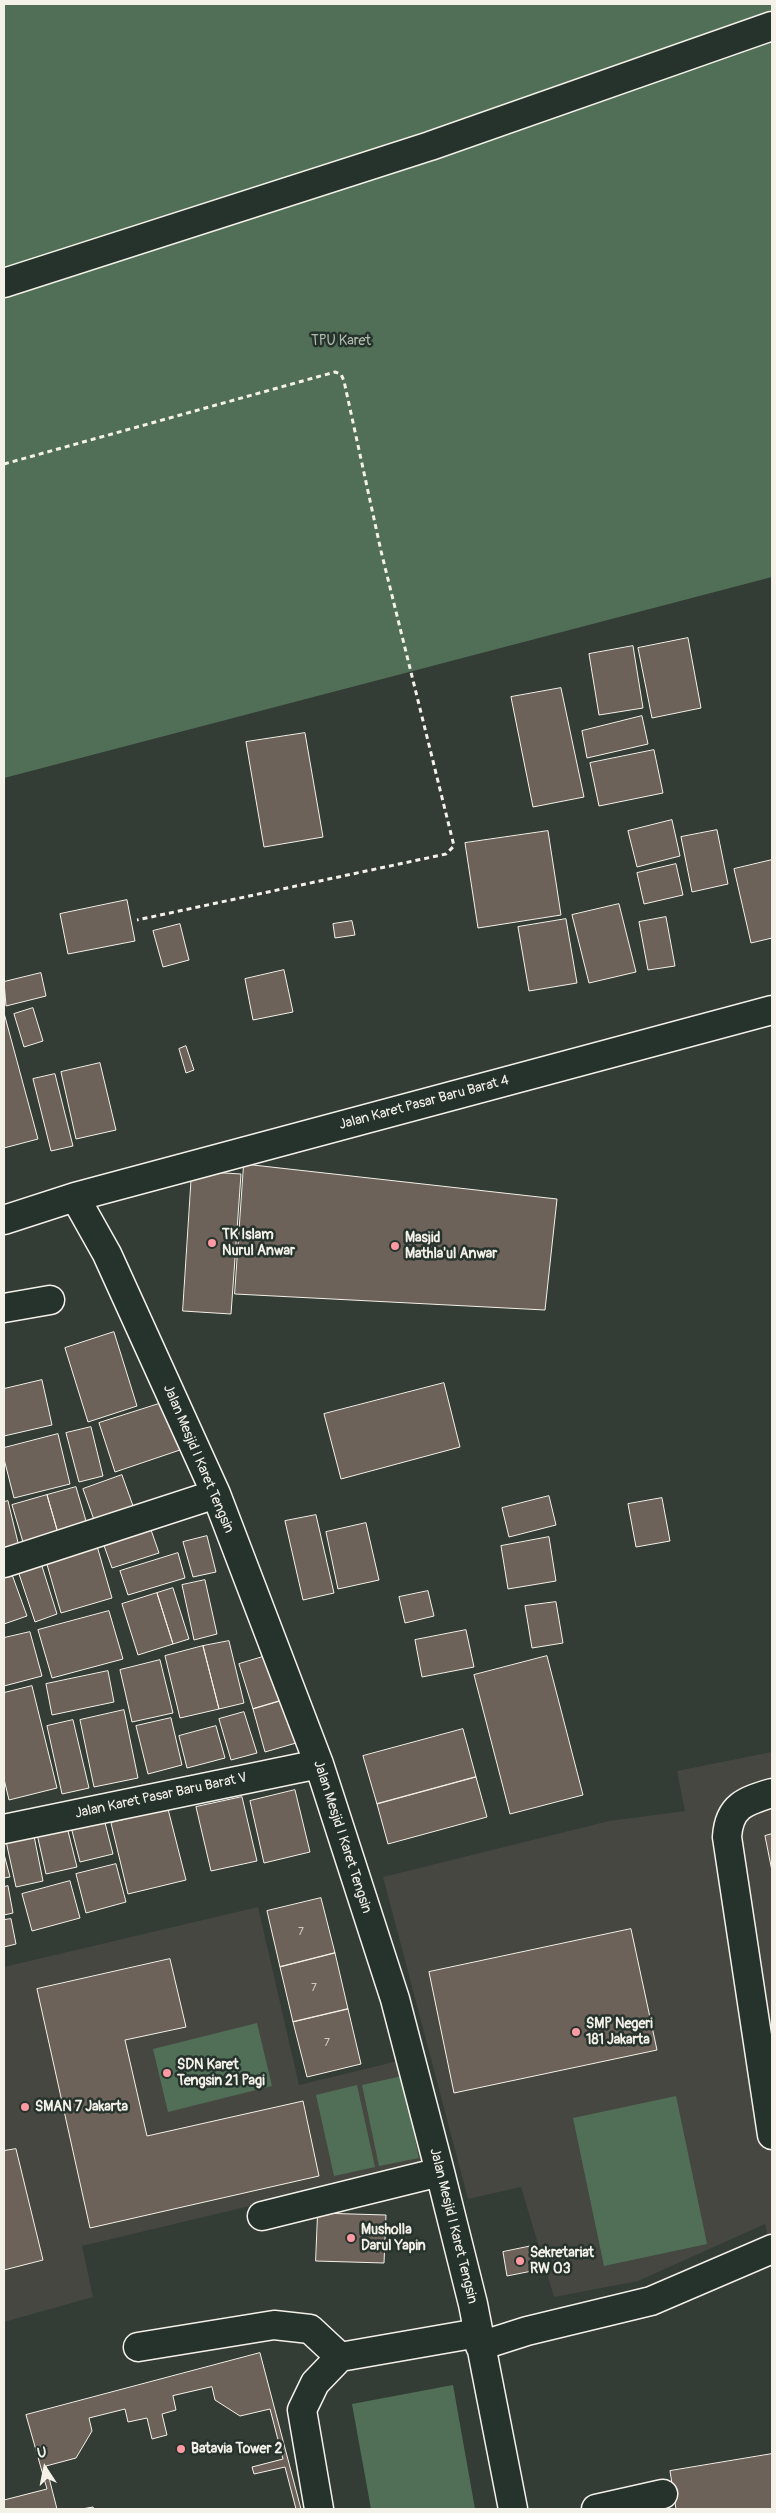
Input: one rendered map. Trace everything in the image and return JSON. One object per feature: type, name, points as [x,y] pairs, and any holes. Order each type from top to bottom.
[{"type":"street","points":[[4,283],[430,146],[772,26]]},
{"type":"street","name":"Jalan Karet Pasar Baru Barat 4","points":[[4,1220],[75,1197],[518,1088],[772,1010]]},
{"type":"street","name":"Jalan Mesjid I Karet Tengsin","points":[[75,1197],[107,1254],[216,1494],[319,1764],[395,2000],[473,2304],[514,2509]]},
{"type":"street","points":[[4,1308],[50,1300]]},
{"type":"street","points":[[4,1563],[216,1494]]},
{"type":"street","name":"Jalan Karet Pasar Baru Barat V","points":[[4,1829],[319,1764]]},
{"type":"street","points":[[772,1793],[737,1807],[728,1822],[727,1838],[772,2135]]},
{"type":"street","points":[[262,2216],[440,2172]]},
{"type":"street","points":[[319,2509],[302,2410],[315,2383],[340,2357],[527,2331],[651,2301],[772,2249]]},
{"type":"street","points":[[138,2347],[274,2324],[310,2329],[340,2357]]},
{"type":"street","points":[[596,2509],[663,2494]]},
{"type":"path","points":[[4,464],[335,372],[341,374],[344,381],[383,560],[454,846],[446,854],[137,920]]},
{"type":"shaded area","name":"SMP Negeri 181 Jakarta","points":[[772,1752],[772,2257],[765,2224],[638,2281],[554,2297],[521,2187],[468,2199],[383,1877],[609,1821],[685,1811],[677,1771]]},
{"type":"shaded area","name":"SDN Karet Tengsin 21 Pagi","points":[[258,1907],[299,2085],[402,2060],[426,2164],[82,2246],[93,2297],[4,2322],[4,1967]]},
{"type":"green space","name":"TPU Karet","points":[[4,4],[772,4],[772,577],[4,778]]},
{"type":"green space","points":[[257,2023],[272,2086],[168,2112],[153,2049]]},
{"type":"green space","points":[[402,2076],[419,2158],[379,2166],[362,2085]]},
{"type":"green space","points":[[357,2085],[375,2167],[334,2176],[316,2095]]},
{"type":"green space","points":[[676,2096],[707,2244],[604,2266],[573,2118]]},
{"type":"green space","points":[[453,2385],[475,2509],[371,2509],[352,2404]]},
{"type":"building","points":[[688,638],[701,708],[652,718],[638,648]]},
{"type":"building","points":[[633,646],[643,708],[599,715],[589,654]]},
{"type":"building","points":[[561,688],[584,797],[533,807],[511,697]]},
{"type":"building","points":[[642,716],[648,744],[587,758],[582,731]]},
{"type":"building","points":[[305,733],[323,837],[264,847],[246,742]]},
{"type":"building","points":[[654,750],[663,793],[599,806],[590,763]]},
{"type":"building","points":[[672,820],[680,856],[637,867],[628,831]]},
{"type":"building","points":[[717,830],[728,884],[692,892],[681,837]]},
{"type":"building","points":[[548,831],[561,915],[478,928],[465,843]]},
{"type":"building","points":[[772,860],[772,938],[751,943],[734,869]]},
{"type":"building","points":[[676,864],[683,895],[644,904],[637,873]]},
{"type":"building","points":[[127,900],[135,941],[68,954],[60,914]]},
{"type":"building","points":[[619,904],[636,972],[589,983],[572,915]]},
{"type":"building","points":[[666,917],[675,966],[648,970],[639,922]]},
{"type":"building","points":[[566,919],[577,983],[529,991],[518,927]]},
{"type":"building","points":[[352,921],[355,935],[335,938],[333,924]]},
{"type":"building","points":[[180,924],[189,960],[163,967],[153,931]]},
{"type":"building","points":[[284,970],[293,1012],[253,1020],[245,979]]},
{"type":"building","points":[[41,973],[46,996],[6,1006],[4,982]]},
{"type":"building","points":[[33,1008],[43,1041],[24,1047],[14,1014]]},
{"type":"building","points":[[4,1013],[38,1139],[4,1148]]},
{"type":"building","points":[[186,1046],[194,1070],[186,1073],[179,1049]]},
{"type":"building","points":[[100,1063],[116,1130],[76,1139],[61,1072]]},
{"type":"building","points":[[55,1074],[73,1146],[51,1151],[33,1079]]},
{"type":"building","name":"Masjid Mathla'ul Anwar","points":[[244,1164],[557,1199],[545,1310],[235,1294]]},
{"type":"building","name":"TK Islam Nurul Anwar","points":[[192,1171],[241,1174],[231,1314],[183,1311]]},
{"type":"building","points":[[114,1332],[137,1406],[88,1422],[65,1348]]},
{"type":"building","points":[[42,1380],[52,1425],[4,1436],[4,1389]]},
{"type":"building","points":[[444,1383],[460,1447],[341,1479],[324,1414]]},
{"type":"building","points":[[165,1402],[180,1450],[115,1472],[99,1423]]},
{"type":"building","points":[[91,1427],[103,1476],[79,1482],[66,1433]]},
{"type":"building","points":[[58,1434],[70,1484],[14,1498],[4,1459],[4,1448]]},
{"type":"building","points":[[122,1475],[137,1517],[98,1531],[83,1489]]},
{"type":"building","points":[[76,1487],[89,1531],[60,1540],[47,1495]]},
{"type":"building","points":[[47,1495],[60,1540],[25,1549],[12,1505]]},
{"type":"building","points":[[549,1496],[556,1525],[509,1537],[502,1508]]},
{"type":"building","points":[[662,1498],[670,1541],[636,1547],[628,1504]]},
{"type":"building","points":[[8,1501],[21,1555],[4,1559],[4,1502]]},
{"type":"building","points":[[316,1515],[334,1593],[303,1600],[285,1521]]},
{"type":"building","points":[[366,1523],[379,1580],[338,1589],[326,1532]]},
{"type":"building","points":[[149,1524],[159,1553],[112,1568],[102,1540]]},
{"type":"building","points":[[207,1536],[216,1572],[193,1577],[183,1542]]},
{"type":"building","points":[[549,1537],[556,1581],[508,1589],[501,1546]]},
{"type":"building","points":[[97,1546],[112,1598],[61,1613],[46,1561]]},
{"type":"building","points":[[178,1553],[185,1578],[128,1595],[120,1571]]},
{"type":"building","points":[[41,1563],[57,1614],[35,1622],[18,1571]]},
{"type":"building","points":[[10,1569],[27,1616],[4,1624],[4,1572]]},
{"type":"building","points":[[205,1580],[217,1634],[194,1640],[182,1585]]},
{"type":"building","points":[[173,1588],[189,1639],[173,1644],[157,1593]]},
{"type":"building","points":[[428,1591],[434,1616],[405,1623],[399,1597]]},
{"type":"building","points":[[157,1593],[173,1644],[138,1655],[122,1604]]},
{"type":"building","points":[[556,1602],[563,1643],[532,1648],[525,1606]]},
{"type":"building","points":[[109,1611],[123,1659],[52,1678],[38,1630]]},
{"type":"building","points":[[466,1630],[474,1667],[422,1677],[415,1640]]},
{"type":"building","points":[[30,1632],[42,1676],[4,1686],[4,1638]]},
{"type":"building","points":[[229,1641],[244,1703],[219,1709],[203,1646]]},
{"type":"building","points":[[203,1646],[219,1709],[180,1718],[165,1656]]},
{"type":"building","points":[[276,1653],[290,1698],[253,1709],[239,1664]]},
{"type":"building","points":[[547,1656],[583,1795],[510,1814],[474,1675]]},
{"type":"building","points":[[160,1660],[173,1713],[132,1722],[120,1670]]},
{"type":"building","points":[[108,1671],[114,1702],[52,1715],[46,1684]]},
{"type":"building","points":[[32,1686],[57,1788],[9,1800],[4,1779],[4,1693]]},
{"type":"building","points":[[290,1698],[303,1741],[265,1752],[253,1709]]},
{"type":"building","points":[[124,1710],[138,1778],[94,1787],[80,1720]]},
{"type":"building","points":[[244,1712],[257,1753],[231,1760],[219,1719]]},
{"type":"building","points":[[171,1718],[182,1765],[148,1774],[136,1726]]},
{"type":"building","points":[[73,1720],[89,1788],[62,1794],[47,1726]]},
{"type":"building","points":[[216,1726],[225,1758],[187,1768],[179,1736]]},
{"type":"building","points":[[463,1729],[476,1777],[377,1804],[363,1756]]},
{"type":"building","points":[[476,1777],[487,1817],[388,1844],[377,1804]]},
{"type":"building","points":[[295,1790],[310,1852],[264,1863],[250,1801]]},
{"type":"building","points":[[242,1797],[257,1861],[211,1871],[196,1807]]},
{"type":"building","points":[[168,1809],[186,1880],[128,1894],[111,1823]]},
{"type":"building","points":[[102,1811],[113,1854],[80,1862],[69,1819]]},
{"type":"building","points":[[65,1819],[77,1867],[46,1874],[35,1825]]},
{"type":"building","points":[[32,1826],[43,1881],[16,1887],[4,1832]]},
{"type":"building","points":[[772,1834],[772,1871],[765,1836]]},
{"type":"building","points":[[4,1854],[10,1877],[4,1878]]},
{"type":"building","points":[[116,1864],[126,1902],[86,1913],[76,1874]]},
{"type":"building","points":[[70,1881],[80,1918],[32,1931],[22,1894]]},
{"type":"building","points":[[8,1886],[13,1913],[4,1915],[4,1887]]},
{"type":"building","points":[[321,1898],[335,1953],[280,1967],[267,1911]]},
{"type":"building","points":[[11,1919],[16,1944],[4,1947],[4,1920]]},
{"type":"building","points":[[631,1929],[657,2050],[454,2093],[429,1972]]},
{"type":"building","points":[[335,1953],[348,2009],[293,2022],[280,1967]]},
{"type":"building","points":[[170,1959],[186,2027],[125,2040],[147,2136],[303,2101],[319,2176],[90,2228],[37,1989]]},
{"type":"building","points":[[348,2009],[361,2064],[307,2077],[293,2022]]},
{"type":"building","points":[[16,2149],[43,2260],[4,2270],[4,2151]]},
{"type":"building","name":"Musholla Darul Yapin","points":[[318,2213],[386,2215],[384,2263],[316,2261]]},
{"type":"building","name":"Sekretariat RW 03","points":[[532,2246],[537,2270],[507,2276],[503,2252]]},
{"type":"building","name":"Batavia Tower 2","points":[[260,2353],[301,2509],[4,2509],[4,2500],[47,2489],[26,2415]]},
{"type":"building","name":"Batavia Tower 2","points":[[212,2387],[215,2400],[240,2416],[270,2409],[283,2459],[252,2467],[254,2474],[285,2467],[296,2509],[94,2509],[93,2507],[57,2509],[46,2466],[76,2458],[92,2431],[89,2418],[125,2409],[128,2422],[147,2418],[152,2439],[167,2435],[162,2414],[176,2410],[173,2396]]},
{"type":"building","points":[[772,2454],[772,2509],[676,2509],[670,2471]]},
{"type":"place","name":"TK Islam Nurul Anwar","points":[[212,1243]]},
{"type":"place","name":"Masjid Mathla'ul Anwar","points":[[395,1246]]},
{"type":"place","name":"SMP Negeri 181 Jakarta","points":[[576,2032]]},
{"type":"place","name":"SDN Karet Tengsin 21 Pagi","points":[[167,2073]]},
{"type":"place","name":"SMAN 7 Jakarta","points":[[25,2107]]},
{"type":"place","name":"Musholla Darul Yapin","points":[[351,2238]]},
{"type":"place","name":"Sekretariat RW 03","points":[[520,2261]]},
{"type":"place","name":"Batavia Tower 2","points":[[181,2449]]}]
